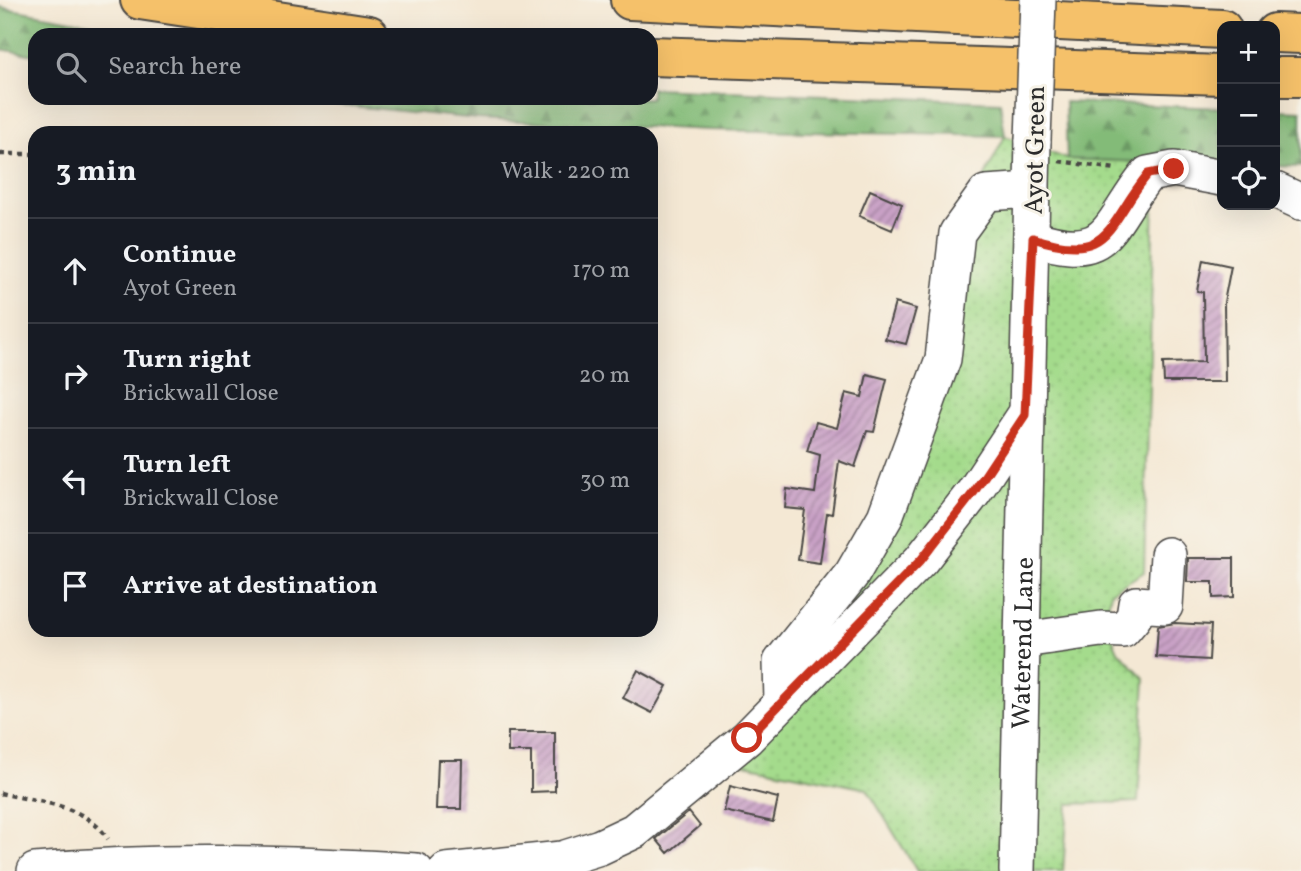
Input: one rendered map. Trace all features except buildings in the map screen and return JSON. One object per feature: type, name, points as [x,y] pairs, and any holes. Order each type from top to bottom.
[{"type":"highway","points":[[140,0],[323,28]]},
{"type":"highway","points":[[630,0],[1217,29]]},
{"type":"highway","points":[[1280,33],[1301,34]]},
{"type":"highway","points":[[658,56],[1217,75]]},
{"type":"highway","points":[[1280,77],[1301,77]]},
{"type":"street","name":"Ayot Green","points":[[1025,415],[1033,238],[1032,190],[1044,146],[1038,0]]},
{"type":"street","points":[[1033,238],[1064,248],[1091,244],[1108,233],[1148,174],[1174,169],[1217,177]]},
{"type":"street","points":[[782,702],[781,662],[852,574],[885,517],[943,359],[957,233],[986,193],[1032,190]]},
{"type":"street","points":[[1280,192],[1301,202]]},
{"type":"street","points":[[446,871],[562,859],[600,847],[634,831],[747,738],[921,560],[974,492],[1025,415]]},
{"type":"street","name":"Waterend Lane","points":[[1017,871],[1025,415]]},
{"type":"street","points":[[1023,640],[1101,629],[1123,630],[1134,617],[1136,604],[1165,606],[1168,555]]},
{"type":"street","points":[[34,871],[113,864],[261,862],[416,871]]},
{"type":"path","points":[[1044,146],[1058,161],[1148,174]]},
{"type":"path","points":[[0,153],[28,154]]},
{"type":"path","points":[[0,793],[77,811],[97,823],[112,846]]},
{"type":"green space","points":[[0,7],[115,28],[28,28],[28,54],[0,49]]},
{"type":"green space","points":[[658,88],[1000,102],[1005,136],[710,130],[477,119],[342,105],[658,105]]},
{"type":"green space","points":[[1065,102],[1217,108],[1217,165],[1067,159]]},
{"type":"green space","points":[[1280,110],[1301,111],[1301,167],[1280,166]]},
{"type":"green space","points":[[1005,136],[1067,159],[1155,162],[1144,572],[1111,592],[1103,632],[1112,637],[1118,651],[1145,679],[1138,802],[1068,804],[1063,871],[917,871],[867,789],[740,763],[877,514],[980,186]]},
{"type":"route","points":[[747,738],[921,560],[974,492],[1025,415],[1033,238],[1064,248],[1091,244],[1108,233],[1148,174],[1174,169]]}]
